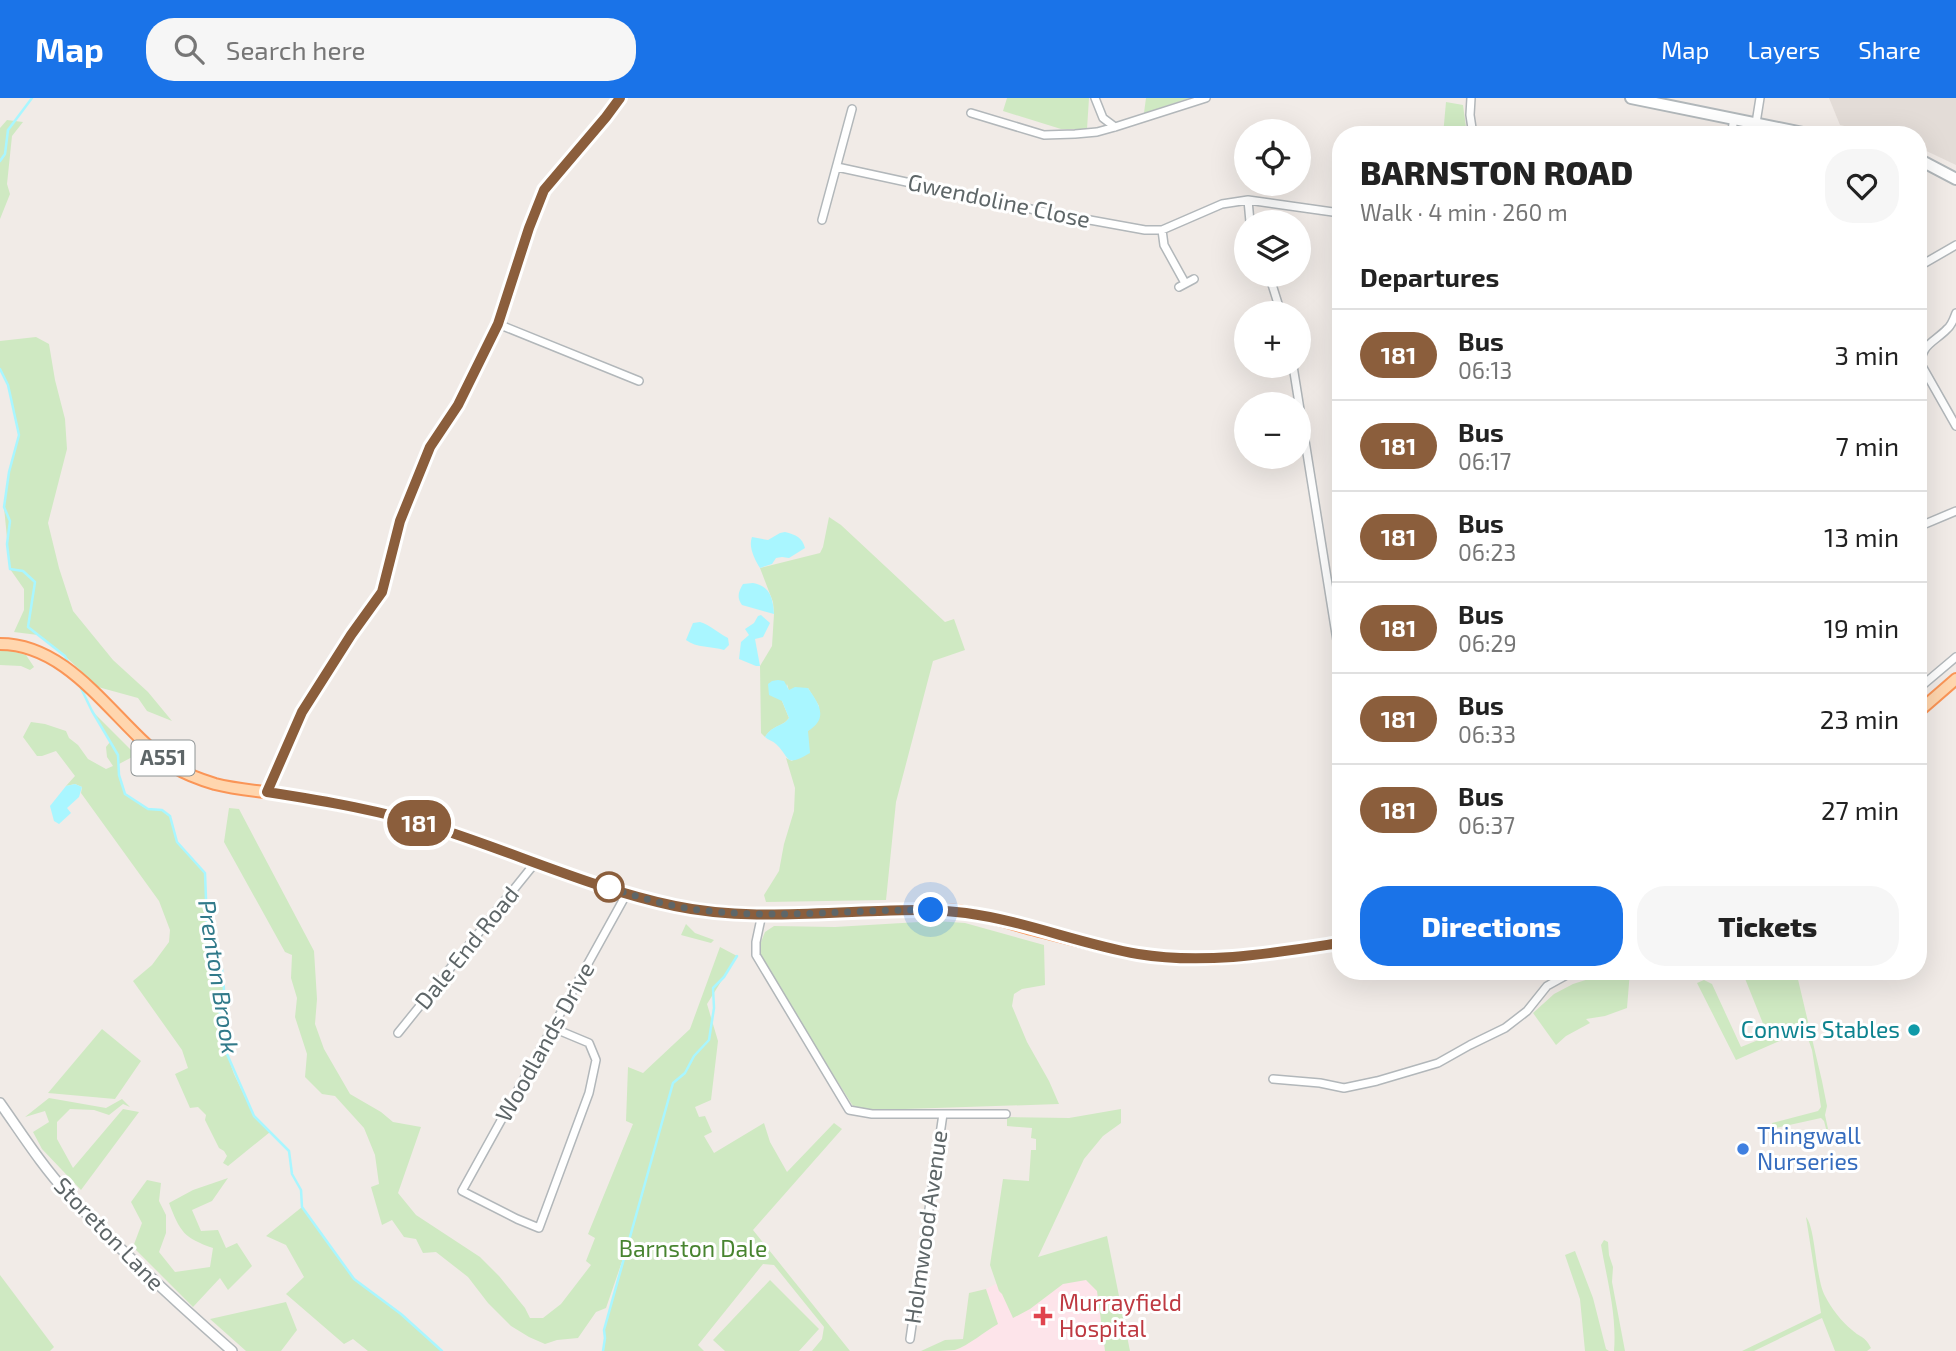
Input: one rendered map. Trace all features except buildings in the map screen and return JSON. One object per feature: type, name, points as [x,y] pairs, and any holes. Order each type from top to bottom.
[{"type":"main road","points":[[1631,98],[1770,126]]},
{"type":"main road","points":[[1927,164],[1956,179]]},
{"type":"main road","name":"A551","points":[[0,644],[33,650],[69,669],[126,726],[172,766],[186,774],[215,784],[390,815],[437,828],[627,893],[675,906],[762,914],[954,911],[986,916],[1088,944],[1140,954],[1189,958],[1253,956],[1332,944]]},
{"type":"main road","points":[[1927,704],[1956,679]]},
{"type":"street","points":[[267,792],[302,712],[382,592],[400,521],[430,447],[458,405],[498,324],[544,190],[620,98]]},
{"type":"street","points":[[1095,98],[1103,118],[1115,127]]},
{"type":"street","points":[[971,113],[1044,135],[1086,133],[1115,127],[1206,98]]},
{"type":"street","points":[[1460,98],[1471,99],[1473,126]]},
{"type":"street","points":[[1756,123],[1760,98]]},
{"type":"street","points":[[822,220],[852,109]]},
{"type":"street","points":[[1733,126],[1734,119]]},
{"type":"street","name":"Gwendoline Close","points":[[837,167],[1040,211],[1145,230],[1162,230]]},
{"type":"street","points":[[1248,200],[1249,210]]},
{"type":"street","points":[[1194,279],[1182,285],[1164,245],[1162,230],[1222,204],[1248,200],[1332,212]]},
{"type":"street","points":[[1927,262],[1956,245]]},
{"type":"street","points":[[1946,252],[1952,259]]},
{"type":"street","points":[[1927,346],[1950,327],[1956,313]]},
{"type":"street","points":[[498,324],[639,381]]},
{"type":"street","points":[[1927,375],[1956,426]]},
{"type":"street","points":[[1295,378],[1332,609]]},
{"type":"street","points":[[1927,523],[1956,510]]},
{"type":"street","points":[[1927,681],[1956,657]]},
{"type":"street","name":"Dale End Road","points":[[398,1033],[536,863]]},
{"type":"street","name":"Woodlands Drive","points":[[553,1028],[589,1043],[596,1060],[589,1093],[539,1228],[461,1191],[627,893]]},
{"type":"street","points":[[762,914],[755,955],[849,1110],[872,1114],[1006,1114]]},
{"type":"street","points":[[1273,1079],[1344,1088],[1438,1063],[1505,1028],[1527,1011],[1547,986],[1558,980]]},
{"type":"street","name":"Storeton Lane","points":[[0,1103],[34,1153],[67,1194],[166,1293],[232,1351]]},
{"type":"street","name":"Holmwood Avenue","points":[[910,1339],[943,1114]]},
{"type":"shaded area","points":[[1829,98],[1956,98],[1956,165],[1927,151],[1927,126],[1840,125]]},
{"type":"shaded area","name":"Murrayfield Hospital","points":[[1106,1239],[1125,1351],[938,1351],[963,1339],[969,1293],[986,1289],[1040,1261]]},
{"type":"green space","points":[[1007,98],[1089,98],[1087,129],[1061,129],[1003,111]]},
{"type":"green space","points":[[1146,98],[1190,98],[1144,113]]},
{"type":"green space","points":[[1446,102],[1463,105],[1466,126],[1444,126]]},
{"type":"green space","points":[[7,120],[23,122],[12,136],[7,184],[10,194],[0,219],[0,128]]},
{"type":"green space","points":[[36,337],[49,344],[65,419],[67,449],[48,523],[73,611],[113,660],[148,692],[172,721],[147,711],[138,698],[98,687],[38,635],[14,632],[24,610],[24,589],[10,569],[4,507],[9,472],[19,435],[8,386],[0,369],[0,341]]},
{"type":"green space","points":[[829,517],[841,525],[945,622],[954,619],[965,650],[933,661],[896,802],[886,900],[766,902],[764,895],[779,871],[794,811],[795,788],[786,758],[792,761],[807,742],[808,731],[819,706],[808,688],[789,691],[787,684],[782,701],[789,718],[765,737],[761,733],[760,666],[772,646],[774,614],[773,602],[760,568],[820,553]]},
{"type":"green space","points":[[0,650],[26,655],[34,667],[30,670],[21,666],[0,665]]},
{"type":"green space","points":[[92,711],[136,755],[119,764],[119,775],[125,794],[147,809],[162,810],[170,816],[177,842],[205,873],[207,925],[222,969],[224,989],[219,1011],[226,1025],[227,1054],[254,1116],[270,1132],[228,1166],[223,1163],[227,1156],[219,1148],[205,1120],[206,1115],[198,1107],[190,1108],[175,1074],[188,1068],[182,1050],[133,981],[152,965],[169,942],[170,930],[159,901],[81,793],[82,787],[75,784],[66,786],[75,776],[56,751],[37,756],[23,737],[31,722],[66,731],[88,759],[106,769],[113,766],[107,757],[106,747],[110,742]]},
{"type":"green space","name":"Barnston Dale","points":[[229,808],[239,809],[314,951],[317,999],[315,1024],[324,1049],[350,1094],[393,1122],[421,1127],[398,1193],[416,1215],[480,1257],[499,1276],[530,1318],[543,1318],[561,1304],[591,1265],[586,1261],[595,1238],[588,1234],[633,1124],[626,1121],[628,1067],[643,1073],[690,1029],[720,947],[737,956],[707,1004],[718,1041],[711,1100],[695,1107],[699,1117],[705,1116],[712,1132],[704,1136],[714,1153],[764,1123],[770,1142],[787,1172],[834,1123],[842,1129],[753,1230],[850,1351],[812,1351],[822,1339],[824,1327],[774,1265],[763,1264],[698,1345],[704,1351],[603,1351],[604,1330],[625,1253],[606,1308],[596,1312],[578,1338],[545,1344],[511,1326],[488,1303],[468,1277],[436,1252],[423,1253],[416,1239],[404,1237],[392,1220],[382,1225],[371,1187],[379,1184],[375,1155],[364,1128],[335,1096],[322,1094],[305,1077],[307,1054],[295,1017],[297,998],[291,978],[292,955],[285,952],[224,842]]},
{"type":"green space","points":[[936,921],[965,923],[1044,945],[1045,985],[1022,989],[1014,994],[1012,1006],[1059,1104],[905,1109],[862,1109],[853,1106],[759,958],[765,932],[774,926],[835,927]]},
{"type":"green space","points":[[686,924],[695,933],[714,940],[711,943],[681,935]]},
{"type":"green space","points":[[1586,980],[1629,980],[1627,1008],[1586,1019],[1590,1023],[1566,1036],[1556,1045],[1533,1013],[1554,994]]},
{"type":"green space","points":[[1704,980],[1712,984],[1741,1047],[1768,1036],[1746,980],[1798,980],[1822,1081],[1830,1138],[1841,1137],[1844,1141],[1830,1144],[1821,1118],[1773,1127],[1772,1123],[1818,1111],[1821,1107],[1812,1050],[1806,1033],[1784,1039],[1736,1060],[1697,983]]},
{"type":"green space","points":[[102,1029],[141,1061],[115,1099],[48,1093]]},
{"type":"green space","points":[[49,1098],[106,1108],[122,1099],[130,1107],[123,1104],[109,1115],[94,1110],[70,1109],[57,1122],[57,1139],[73,1168],[123,1109],[139,1112],[81,1190],[42,1149],[33,1132],[49,1122],[45,1111],[25,1117]]},
{"type":"green space","points":[[1121,1109],[1121,1123],[1103,1136],[1084,1159],[1038,1257],[1107,1236],[1130,1351],[1105,1351],[1097,1291],[1086,1280],[1063,1284],[1030,1309],[1013,1318],[990,1265],[1003,1179],[1029,1181],[1031,1150],[1036,1150],[1036,1139],[1031,1138],[1032,1128],[1007,1126],[1007,1117],[1069,1118]]},
{"type":"green space","points":[[228,1178],[212,1201],[192,1210],[201,1231],[218,1230],[226,1248],[237,1243],[252,1266],[228,1290],[220,1278],[193,1307],[133,1247],[142,1223],[131,1202],[147,1180],[161,1183],[159,1201],[166,1215],[166,1233],[159,1252],[175,1272],[210,1267],[213,1248],[184,1233],[169,1203],[193,1190]]},
{"type":"green space","points":[[302,1207],[354,1279],[401,1314],[442,1351],[368,1351],[353,1339],[344,1344],[286,1294],[304,1277],[286,1245],[266,1236]]},
{"type":"green space","points":[[1806,1217],[1812,1232],[1825,1296],[1841,1319],[1865,1339],[1871,1348],[1867,1351],[1835,1351],[1822,1318],[1754,1351],[1742,1351],[1821,1313]]},
{"type":"green space","points":[[1604,1240],[1608,1242],[1613,1267],[1612,1282],[1625,1351],[1614,1351],[1613,1311],[1601,1245]]},
{"type":"green space","points":[[1575,1251],[1593,1298],[1606,1349],[1609,1351],[1585,1351],[1580,1299],[1565,1255]]},
{"type":"green space","points":[[0,1275],[54,1347],[50,1351],[0,1351]]},
{"type":"green space","points":[[770,1280],[819,1329],[799,1351],[725,1351],[713,1340]]},
{"type":"green space","points":[[986,1289],[998,1324],[955,1350],[921,1351],[945,1340],[963,1339],[969,1293]]},
{"type":"green space","points":[[286,1302],[297,1330],[281,1351],[246,1351],[210,1319]]},
{"type":"water","points":[[785,532],[798,537],[805,548],[789,558],[776,558],[772,564],[760,568],[751,549],[752,537],[768,540]]},
{"type":"water","points":[[753,583],[770,594],[774,614],[742,605],[739,592],[743,584]]},
{"type":"water","points":[[761,615],[770,623],[763,637],[755,639],[760,666],[756,666],[739,659],[741,642],[749,635],[745,629]]},
{"type":"water","points":[[700,622],[728,638],[729,645],[724,650],[686,640],[693,623]]},
{"type":"water","points":[[784,681],[789,690],[795,687],[808,688],[820,711],[818,721],[808,731],[810,753],[796,760],[789,759],[776,744],[765,737],[789,718],[782,701],[769,695],[768,684]]},
{"type":"water","points":[[75,784],[82,787],[79,797],[67,808],[71,813],[59,824],[54,821],[50,806],[66,786]]},
{"type":"waterway","name":"Prenton Brook","points":[[0,161],[5,154],[8,130],[32,98]]},
{"type":"waterway","name":"Prenton Brook","points":[[0,369],[8,385],[19,435],[9,472],[4,507],[10,521],[7,544],[10,569],[23,571],[35,582],[28,627],[65,656],[70,666]]},
{"type":"waterway","name":"Prenton Brook","points":[[79,684],[118,755],[119,775],[125,794],[148,809],[162,810],[170,816],[177,842],[205,873],[207,925],[222,969],[224,989],[219,1011],[226,1025],[227,1054],[254,1116],[289,1151],[292,1174],[301,1190],[302,1207],[354,1279],[401,1314],[442,1351]]},
{"type":"waterway","points":[[603,1351],[604,1330],[673,1083],[685,1073],[694,1056],[709,1040],[714,1008],[713,988],[724,977],[737,956]]},
{"type":"bus line","name":"181","points":[[620,98],[544,190],[498,324],[458,405],[430,447],[400,521],[382,592],[302,712],[267,792],[398,817],[627,893],[675,906],[709,911],[762,914],[954,911],[986,916],[1088,944],[1140,954],[1189,958],[1253,956],[1332,944]]},
{"type":"place","name":"Conwis Stables","points":[[1914,1030]]},
{"type":"place","name":"Thingwall Nurseries","points":[[1743,1149]]},
{"type":"place","name":"Murrayfield Hospital","points":[[1043,1316]]},
{"type":"route","points":[[609,887],[604,886],[675,906],[709,911],[762,914],[931,910]]}]
